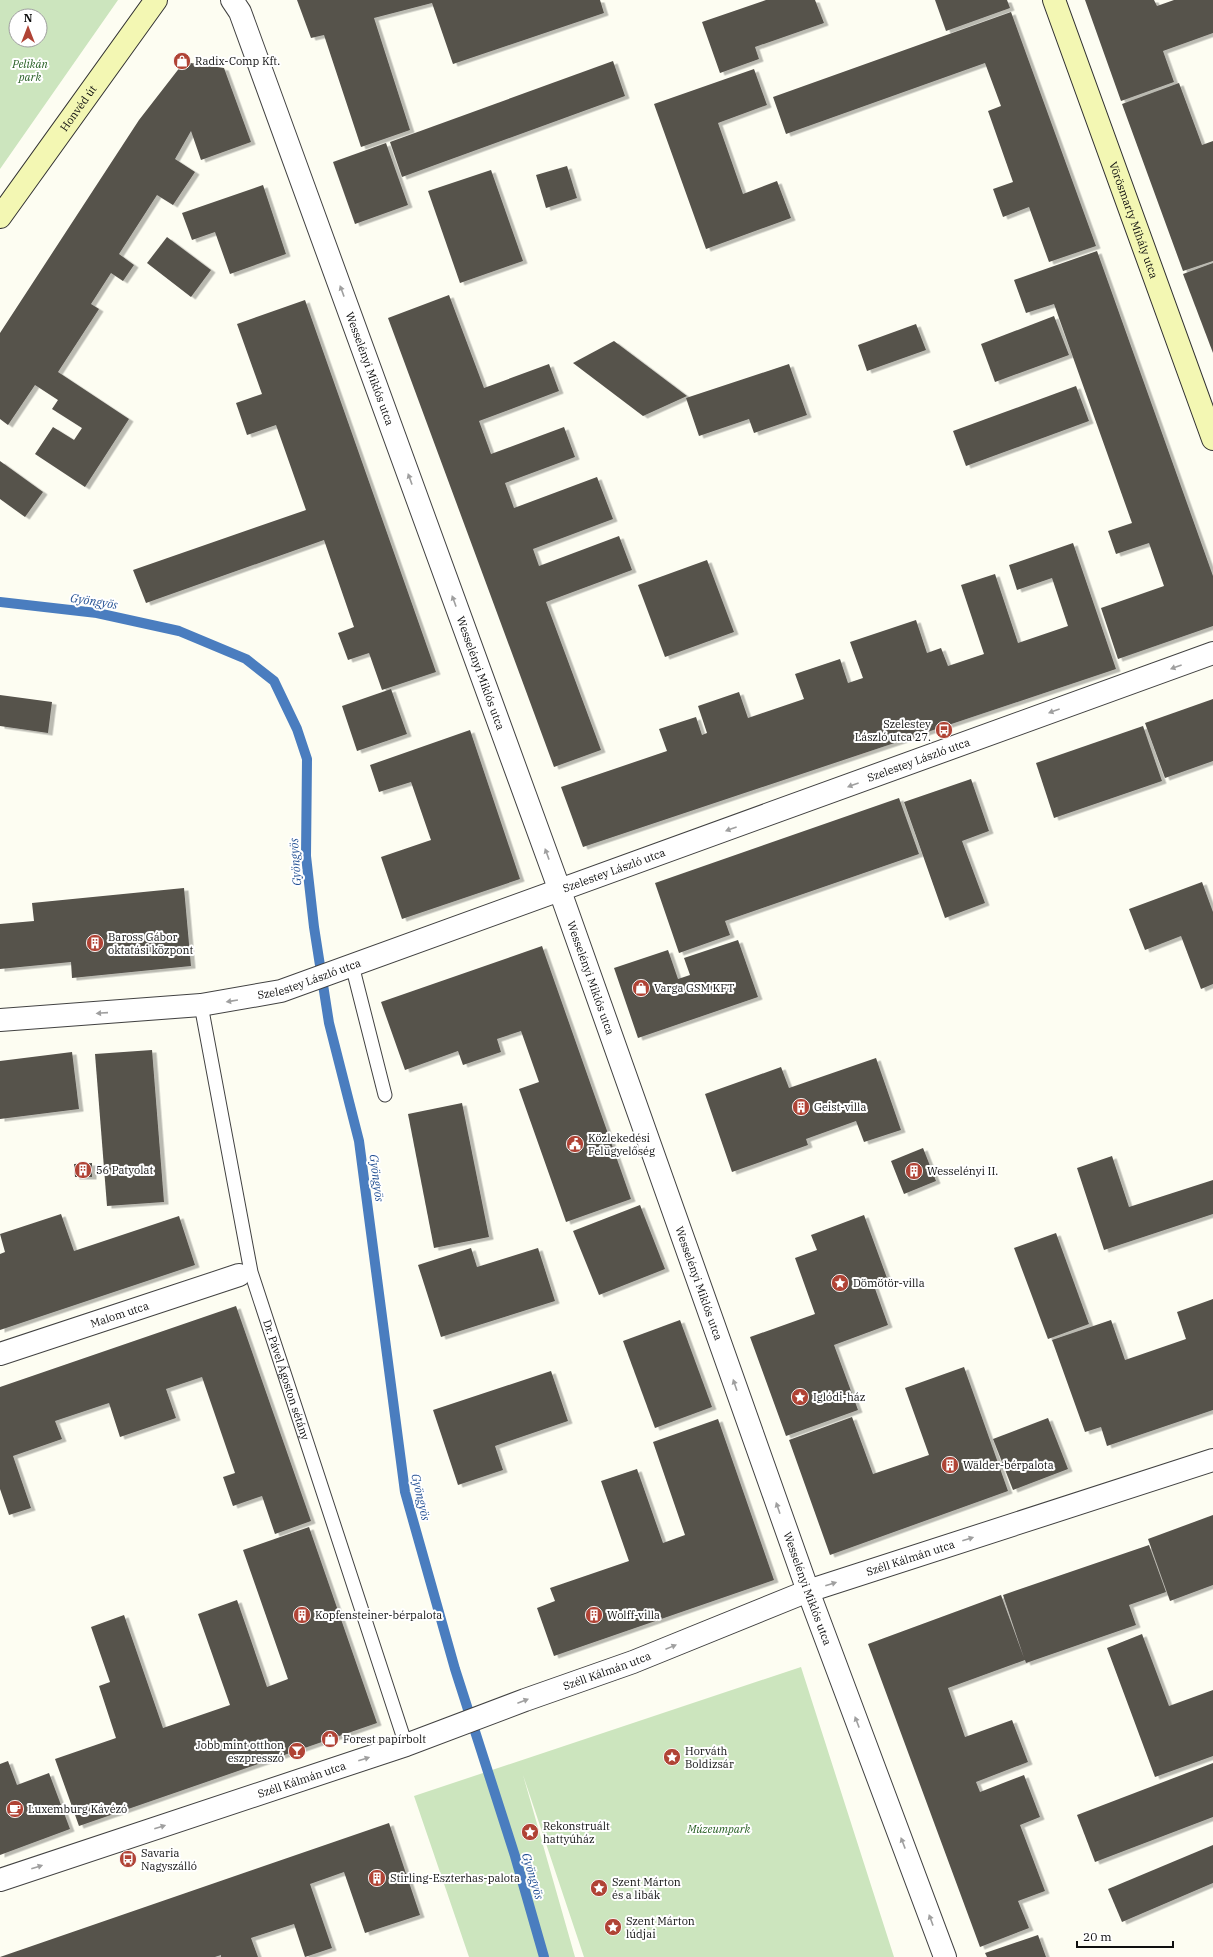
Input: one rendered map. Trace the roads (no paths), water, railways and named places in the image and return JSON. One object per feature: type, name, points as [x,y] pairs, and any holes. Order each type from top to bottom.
[{"type":"street","name":"Honvéd út","points":[[0,217],[156,0]]},
{"type":"street","name":"Wesselényi Miklós utca","points":[[232,0],[243,20],[560,891],[808,1591],[945,1957]]},
{"type":"street","name":"Vörösmarty Mihály utca","points":[[1054,0],[1213,439]]},
{"type":"street","name":"Szelestey László utca","points":[[0,1020],[201,1005],[281,991],[1213,654]]},
{"type":"street","name":"Malom utca","points":[[0,1354],[238,1275]]},
{"type":"street","name":"Széll Kálmán utca","points":[[0,1880],[406,1745],[633,1662],[808,1591],[1213,1460]]},
{"type":"lane","points":[[343,968],[385,1095]]},
{"type":"lane","name":"Dr. Pável Ágoston sétány","points":[[201,1005],[251,1272],[406,1745]]},
{"type":"waterway","name":"Gyöngyös","points":[[0,602],[97,613],[179,631],[246,659],[274,681],[297,729],[307,759],[306,856],[314,927],[329,1023],[359,1141],[405,1492],[455,1669],[515,1856],[544,1957]]},
{"type":"place","name":"Radix-Comp Kft.","points":[[182,61]]},
{"type":"place","name":"Szelestey László utca 27.","points":[[944,730]]},
{"type":"place","name":"Baross Gábor oktatási központ","points":[[95,943]]},
{"type":"place","name":"Varga GSM KFT","points":[[641,988]]},
{"type":"place","name":"Geist-villa","points":[[801,1107]]},
{"type":"place","name":"Közlekedési Felügyelőség","points":[[575,1144]]},
{"type":"place","name":"56 Patyolat","points":[[83,1170]]},
{"type":"place","name":"Wesselényi II.","points":[[914,1171]]},
{"type":"place","name":"Dömötör-villa","points":[[840,1283]]},
{"type":"place","name":"Iglódi-ház","points":[[800,1397]]},
{"type":"place","name":"Wälder-bérpalota","points":[[950,1465]]},
{"type":"place","name":"Kopfensteiner-bérpalota","points":[[302,1615]]},
{"type":"place","name":"Wolff-villa","points":[[594,1615]]},
{"type":"place","name":"Forest papírbolt","points":[[330,1739]]},
{"type":"place","name":"Jobb mint otthon eszpresszó","points":[[297,1751]]},
{"type":"place","name":"Horváth Boldizsár","points":[[672,1757]]},
{"type":"place","name":"Luxemburg Kávézó","points":[[15,1809]]},
{"type":"place","name":"Rekonstruált hattyúház","points":[[530,1832]]},
{"type":"place","name":"Savaria Nagyszálló","points":[[128,1859]]},
{"type":"place","name":"Stirling-Eszterhas-palota","points":[[377,1878]]},
{"type":"place","name":"Szent Márton és a libák","points":[[599,1888]]},
{"type":"place","name":"Szent Márton lúdjai","points":[[613,1927]]},
{"type":"park label","name":"Pelikán park","points":[[30,70]]},
{"type":"park label","name":"Múzeumpark","points":[[719,1829]]}]
